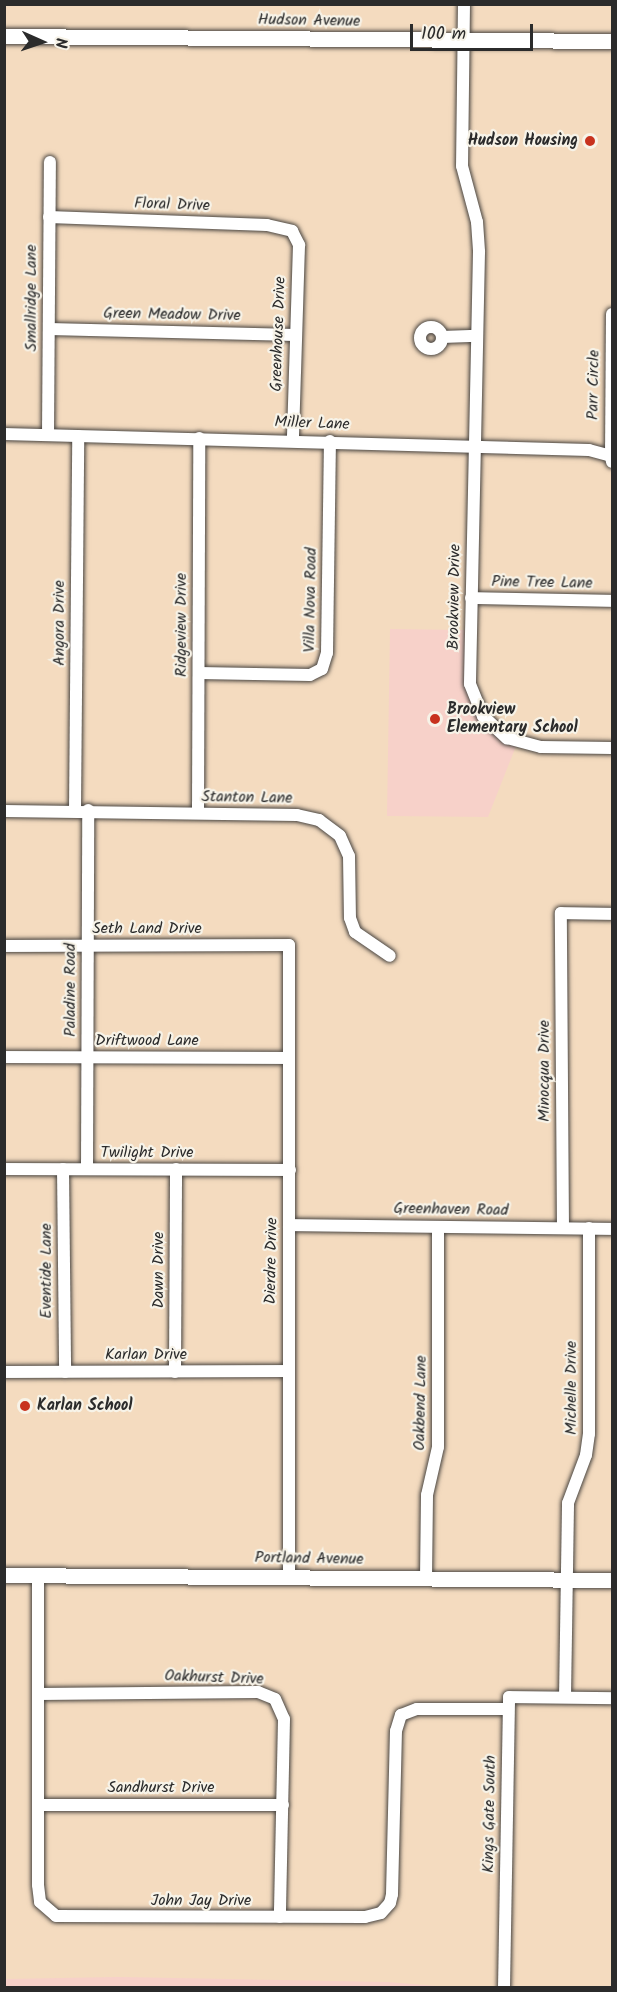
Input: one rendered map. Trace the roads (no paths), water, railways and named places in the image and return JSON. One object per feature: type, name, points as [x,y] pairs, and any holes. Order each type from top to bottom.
[{"type":"main road","name":"Hudson Avenue","points":[[4,36],[612,41]]},
{"type":"main road","name":"Portland Avenue","points":[[4,1575],[612,1580]]},
{"type":"street","name":"Brookview Drive","points":[[464,4],[462,166],[478,231],[470,684],[477,706],[489,724],[507,738],[529,746],[612,748]]},
{"type":"street","name":"Smallridge Lane","points":[[48,435],[50,162]]},
{"type":"street","name":"Floral Drive","points":[[49,217],[267,225],[291,231]]},
{"type":"street","name":"Greenhouse Drive","points":[[291,231],[299,245],[293,440]]},
{"type":"street","name":"Parr Circle","points":[[612,314],[612,459]]},
{"type":"street","name":"Green Meadow Drive","points":[[49,329],[295,335]]},
{"type":"street","points":[[442,338],[477,336]]},
{"type":"street","name":"Miller Lane","points":[[4,434],[330,441],[589,450],[612,459]]},
{"type":"street","name":"Angora Drive","points":[[78,436],[81,810]]},
{"type":"street","name":"Ridgeview Drive","points":[[198,813],[199,438]]},
{"type":"street","name":"Villa Nova Road","points":[[199,674],[310,675],[322,669],[327,653],[330,441]]},
{"type":"street","name":"Pine Tree Lane","points":[[471,598],[612,601]]},
{"type":"street","name":"Stanton Lane","points":[[4,811],[81,810],[297,815],[332,828],[345,842],[349,856],[352,926],[364,941],[390,956]]},
{"type":"street","name":"Paladine Road","points":[[81,810],[87,946],[87,1169]]},
{"type":"street","name":"Minocqua Drive","points":[[562,1228],[561,913],[612,914]]},
{"type":"street","name":"Seth Land Drive","points":[[4,946],[289,945]]},
{"type":"street","name":"Dierdre Drive","points":[[289,945],[289,1577]]},
{"type":"street","name":"Driftwood Lane","points":[[4,1057],[289,1058]]},
{"type":"street","name":"Twilight Drive","points":[[4,1169],[290,1170]]},
{"type":"street","name":"Eventide Lane","points":[[63,1169],[64,1372]]},
{"type":"street","name":"Dawn Drive","points":[[176,1169],[176,1372]]},
{"type":"street","name":"Greenhaven Road","points":[[289,1225],[612,1229]]},
{"type":"street","name":"Oakbend Lane","points":[[426,1578],[427,1495],[438,1447],[438,1227]]},
{"type":"street","name":"Michelle Drive","points":[[565,1697],[569,1495],[586,1455],[589,1434],[589,1228]]},
{"type":"street","name":"Karlan Drive","points":[[4,1372],[288,1371]]},
{"type":"street","name":"John Jay Drive","points":[[38,1576],[38,1895],[49,1913],[69,1917],[375,1916],[390,1904],[396,1731],[401,1715],[417,1709],[508,1709]]},
{"type":"street","name":"Oakhurst Drive","points":[[38,1694],[267,1694],[280,1704],[284,1719],[280,1917]]},
{"type":"street","points":[[508,1709],[509,1696],[612,1698]]},
{"type":"street","name":"Kings Gate South","points":[[504,1988],[508,1709]]},
{"type":"street","name":"Sandhurst Drive","points":[[38,1805],[283,1804]]},
{"type":"place","name":"Hudson Housing","points":[[590,141]]},
{"type":"place","name":"Brookview Elementary School","points":[[435,719]]},
{"type":"place","name":"Karlan School","points":[[25,1406]]}]
